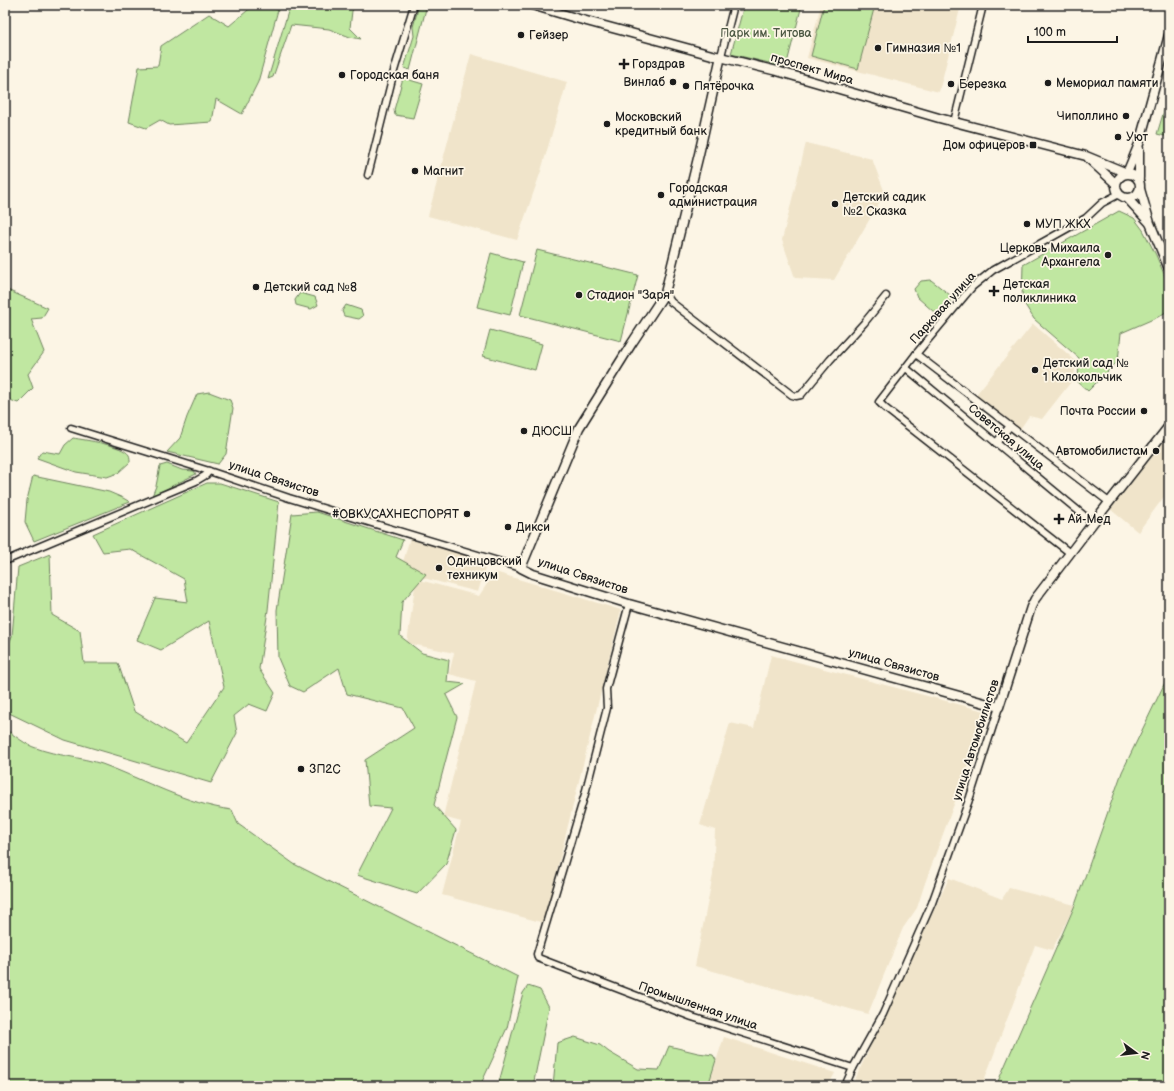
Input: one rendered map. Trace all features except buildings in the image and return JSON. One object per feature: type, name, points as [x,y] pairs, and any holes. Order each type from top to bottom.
[{"type":"street","points":[[368,175],[394,71],[414,5]]},
{"type":"street","name":"проспект Мира","points":[[532,5],[712,55],[784,72],[954,122],[1086,156],[1127,173]]},
{"type":"street","points":[[520,568],[579,428],[632,343],[666,293],[734,5]]},
{"type":"street","points":[[954,122],[983,5]]},
{"type":"street","points":[[1127,173],[1139,144],[1169,35]]},
{"type":"street","points":[[1139,144],[1140,189],[1150,223],[1168,263]]},
{"type":"street","name":"проспект Мира","points":[[1086,156],[1116,183]]},
{"type":"street","points":[[1139,178],[1127,173],[1122,175],[1116,183],[1117,191],[1121,196],[1126,198],[1150,223]]},
{"type":"street","points":[[1126,198],[1133,198],[1140,189]]},
{"type":"street","name":"Парковая улица","points":[[1070,553],[879,402],[916,354],[972,287],[993,270],[1086,218],[1102,203],[1119,194]]},
{"type":"street","points":[[666,293],[671,302],[792,395],[796,396],[801,395],[886,296]]},
{"type":"street","points":[[916,354],[1109,502]]},
{"type":"street","name":"Советская улица","points":[[906,368],[1093,522]]},
{"type":"street","points":[[996,443],[1010,426]]},
{"type":"street","name":"улица Автомобилистов","points":[[845,1086],[853,1068],[883,1014],[932,903],[970,797],[1033,603],[1093,522],[1169,426]]},
{"type":"street","name":"улица Связистов","points":[[71,428],[209,471],[289,498],[520,568],[533,574],[629,604],[999,707]]},
{"type":"street","points":[[5,561],[196,481],[206,475],[209,471]]},
{"type":"street","name":"Промышленная улица","points":[[629,604],[606,689],[608,708],[537,954],[538,958],[692,1017],[853,1068]]},
{"type":"shaded area","points":[[821,5],[961,5],[939,92],[807,58]]},
{"type":"shaded area","points":[[471,54],[567,82],[541,171],[517,240],[428,216]]},
{"type":"shaded area","name":"Детский садик №2 Сказка","points":[[806,143],[872,159],[885,193],[834,280],[795,278],[782,240]]},
{"type":"shaded area","name":"Детский сад № 1 Колокольчик","points":[[1033,324],[1076,361],[1074,378],[1042,419],[1029,416],[1018,432],[974,397]]},
{"type":"shaded area","points":[[1169,436],[1169,490],[1138,532],[1110,509]]},
{"type":"shaded area","points":[[410,538],[487,562],[478,592],[400,572]]},
{"type":"shaded area","points":[[495,572],[621,610],[544,923],[442,895],[461,822],[443,817],[476,681],[449,674],[454,653],[407,643],[416,579],[479,596]]},
{"type":"shaded area","points":[[771,655],[988,712],[917,908],[903,928],[868,1014],[695,966],[713,875],[715,830],[700,825],[730,723],[754,728]]},
{"type":"shaded area","points":[[949,878],[1002,899],[1009,888],[1075,905],[1052,950],[1035,945],[982,1086],[852,1086]]},
{"type":"shaded area","points":[[724,1037],[835,1073],[828,1086],[708,1086]]},
{"type":"green space","points":[[254,5],[267,5],[278,10],[258,82],[242,114],[216,99],[212,122],[169,125],[160,120],[146,128],[129,122],[139,67],[158,66],[161,46],[209,14],[229,26]]},
{"type":"green space","points":[[290,5],[356,5],[352,11],[350,28],[361,39],[350,37],[329,29],[291,25],[273,77],[268,79]]},
{"type":"green space","points":[[419,5],[427,5],[410,70],[404,68],[414,36],[413,27]]},
{"type":"green space","name":"Парк им. Титова","points":[[744,5],[802,5],[786,67],[731,54]]},
{"type":"green space","points":[[824,5],[875,5],[858,69],[811,56]]},
{"type":"green space","points":[[403,78],[423,84],[413,118],[395,115],[394,110]]},
{"type":"green space","points":[[1169,94],[1169,137],[1157,134]]},
{"type":"green space","points":[[1119,211],[1134,218],[1143,230],[1156,255],[1169,286],[1169,310],[1158,317],[1121,333],[1118,361],[1088,391],[1078,382],[1079,358],[1034,319],[1022,300],[1023,265]]},
{"type":"green space","name":"Стадион \"Заря\"","points":[[537,250],[638,275],[621,341],[520,315]]},
{"type":"green space","points":[[491,253],[523,262],[510,315],[477,307]]},
{"type":"green space","points":[[931,280],[950,295],[950,304],[944,312],[934,312],[917,297],[914,289],[921,281]]},
{"type":"green space","points":[[5,289],[48,308],[42,318],[31,319],[44,352],[28,374],[33,388],[18,403],[5,398]]},
{"type":"green space","points":[[300,293],[315,297],[318,305],[311,309],[296,305],[295,300]]},
{"type":"green space","points":[[346,305],[361,310],[363,316],[359,319],[344,316],[342,311]]},
{"type":"green space","points":[[490,330],[542,344],[535,370],[483,356]]},
{"type":"green space","points":[[209,392],[230,400],[233,408],[226,454],[218,464],[167,452],[180,438],[197,394]]},
{"type":"green space","points":[[73,438],[119,448],[129,455],[130,462],[118,473],[107,477],[76,472],[37,458],[42,451],[60,454],[65,445]]},
{"type":"green space","points":[[167,464],[182,470],[194,471],[196,474],[152,496],[156,486],[160,466]]},
{"type":"green space","points":[[33,476],[109,492],[130,502],[34,541],[25,522],[27,500]]},
{"type":"green space","points":[[207,483],[220,483],[279,502],[268,610],[259,669],[275,693],[267,711],[249,704],[234,716],[237,733],[211,783],[65,740],[7,712],[5,708],[5,654],[12,636],[18,567],[50,554],[52,615],[80,631],[84,663],[118,663],[134,711],[186,743],[224,687],[209,621],[161,650],[137,640],[155,598],[188,602],[184,579],[130,549],[103,552],[93,534]]},
{"type":"green space","points":[[317,512],[403,540],[396,557],[426,574],[402,602],[400,636],[422,653],[449,660],[447,682],[465,684],[446,695],[457,717],[434,805],[456,830],[446,864],[417,894],[357,875],[391,808],[369,806],[365,760],[414,728],[403,708],[347,694],[339,668],[303,692],[290,686],[278,658],[277,610],[292,514]]},
{"type":"green space","points":[[1169,674],[1169,1086],[996,1086],[1075,905],[1122,772]]},
{"type":"green space","points":[[5,729],[32,747],[102,764],[198,803],[232,810],[238,824],[294,864],[518,977],[507,1028],[480,1086],[5,1086]]},
{"type":"green space","points":[[528,986],[540,990],[549,1007],[533,1086],[498,1086],[523,993]]},
{"type":"green space","points":[[575,1037],[600,1045],[638,1069],[659,1070],[669,1046],[713,1055],[716,1060],[708,1086],[553,1086],[557,1043]]},
{"type":"place","name":"Гейзер","points":[[521,35]]},
{"type":"place","name":"Гимназия №1","points":[[878,48]]},
{"type":"place","name":"Горздрав","points":[[624,64]]},
{"type":"place","name":"Городская баня","points":[[342,75]]},
{"type":"place","name":"Винлаб","points":[[673,82]]},
{"type":"place","name":"Мемориал памяти","points":[[1048,83]]},
{"type":"place","name":"Березка","points":[[951,84]]},
{"type":"place","name":"Пятёрочка","points":[[686,86]]},
{"type":"place","name":"Чиполлино","points":[[1126,116]]},
{"type":"place","name":"Московский кредитный банк","points":[[607,124]]},
{"type":"place","name":"Уют","points":[[1118,137]]},
{"type":"place","name":"Дом офицеров","points":[[1033,145]]},
{"type":"place","name":"Магнит","points":[[415,171]]},
{"type":"place","name":"Городская администрация","points":[[661,195]]},
{"type":"place","name":"Детский садик №2 Сказка","points":[[835,204]]},
{"type":"place","name":"МУП ЖКХ","points":[[1027,224]]},
{"type":"place","name":"Церковь Михаила Архангела","points":[[1108,255]]},
{"type":"place","name":"Детский сад №8","points":[[256,287]]},
{"type":"place","name":"Детская поликлиника","points":[[994,291]]},
{"type":"place","name":"Стадион \"Заря\"","points":[[579,295]]},
{"type":"place","name":"Детский сад № 1 Колокольчик","points":[[1035,370]]},
{"type":"place","name":"Почта России","points":[[1144,411]]},
{"type":"place","name":"ДЮСШ","points":[[524,431]]},
{"type":"place","name":"Автомобилистам","points":[[1156,451]]},
{"type":"place","name":"#ОВКУСАХНЕСПОРЯТ","points":[[467,514]]},
{"type":"place","name":"Ай-Мед","points":[[1059,519]]},
{"type":"place","name":"Дикси","points":[[508,527]]},
{"type":"place","name":"Одинцовский техникум","points":[[439,568]]},
{"type":"place","name":"3П2С","points":[[301,769]]}]
